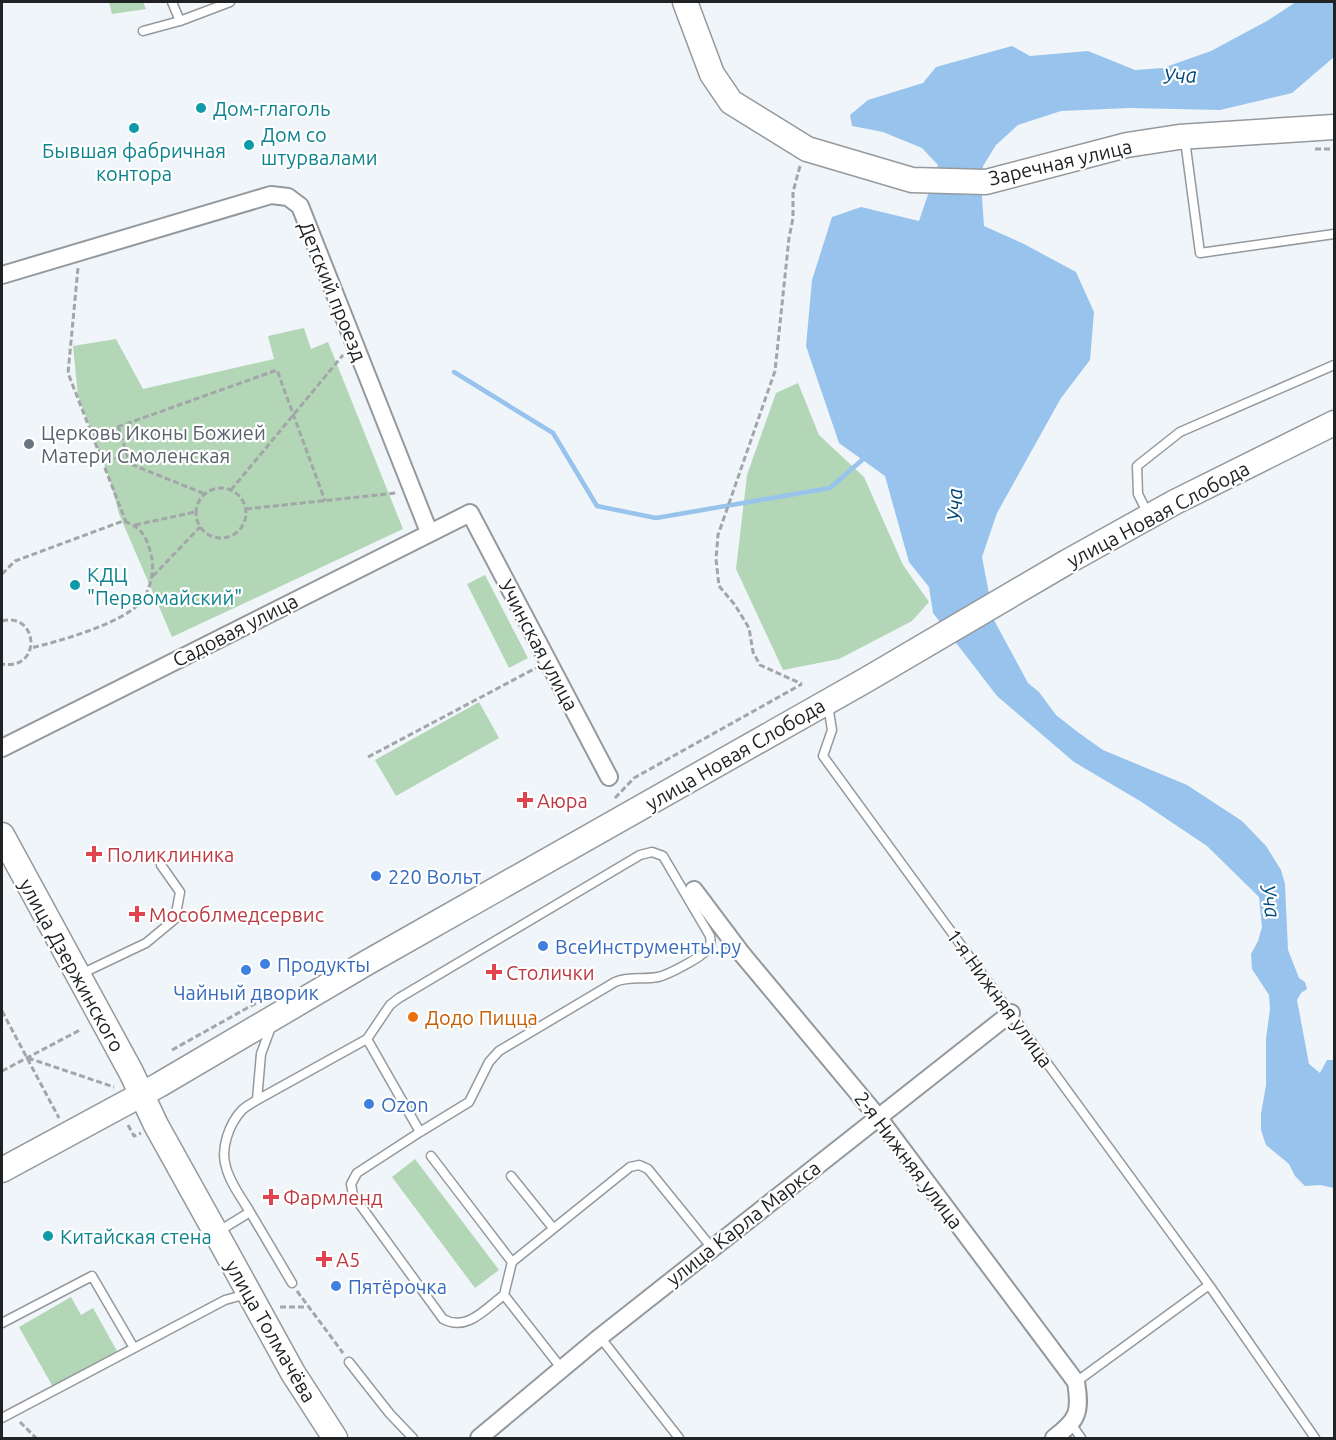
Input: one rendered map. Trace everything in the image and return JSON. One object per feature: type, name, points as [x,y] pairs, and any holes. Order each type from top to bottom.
[{"type":"main road","name":"Заречная улица","points":[[685,2],[712,75],[731,102],[807,149],[912,180],[986,182],[1127,145],[1185,136],[1335,127]]},
{"type":"main road","name":"улица Новая Слобода","points":[[2,1170],[141,1095],[1149,516],[1335,423]]},
{"type":"main road","name":"улица Дзержинского","points":[[2,835],[141,1095]]},
{"type":"main road","name":"улица Толмачёва","points":[[141,1095],[293,1373],[335,1438]]},
{"type":"street","name":"Детский проезд","points":[[2,275],[272,195],[288,197],[300,206],[429,532]]},
{"type":"street","name":"Садовая улица","points":[[2,748],[470,513]]},
{"type":"street","name":"Учинская улица","points":[[470,513],[609,777]]},
{"type":"street","name":"2-я Нижняя улица","points":[[694,891],[742,954],[878,1117],[1076,1382]]},
{"type":"street","name":"улица Карла Маркса","points":[[479,1438],[600,1337],[1011,1013]]},
{"type":"street","points":[[1054,1438],[1077,1432],[1079,1402],[1076,1382]]},
{"type":"lane","points":[[172,2],[180,21]]},
{"type":"lane","points":[[143,31],[180,21],[230,2]]},
{"type":"lane","points":[[1185,136],[1200,253],[1335,234]]},
{"type":"lane","points":[[1149,516],[1138,494],[1137,466],[1180,432],[1335,364]]},
{"type":"lane","name":"1-я Нижняя улица","points":[[827,702],[832,730],[823,756],[1209,1285],[1315,1438]]},
{"type":"lane","points":[[292,1283],[231,1180],[224,1157],[226,1139],[242,1110],[366,1039],[383,1014],[399,998],[640,855],[652,852],[663,856],[710,936],[711,944],[706,951],[666,975],[653,978],[627,978],[615,982],[499,1051],[489,1062],[469,1102],[357,1173],[351,1184],[353,1195],[443,1319],[453,1324],[466,1323],[504,1295],[512,1262],[630,1167],[639,1165],[648,1169],[712,1248]]},
{"type":"lane","points":[[78,976],[90,968],[146,944],[175,919],[180,892],[161,865]]},
{"type":"lane","points":[[257,1100],[261,1054],[275,1017]]},
{"type":"lane","points":[[366,1039],[420,1132]]},
{"type":"lane","points":[[431,1156],[512,1262]]},
{"type":"lane","points":[[511,1176],[553,1228]]},
{"type":"lane","points":[[216,1233],[250,1212]]},
{"type":"lane","points":[[2,1323],[92,1276],[134,1348]]},
{"type":"lane","points":[[1076,1382],[1209,1285]]},
{"type":"lane","points":[[2,1418],[225,1300],[249,1293]]},
{"type":"lane","points":[[504,1295],[562,1369]]},
{"type":"lane","points":[[600,1337],[679,1438]]},
{"type":"lane","points":[[349,1362],[390,1414],[413,1438]]},
{"type":"path","points":[[612,802],[634,778],[802,684],[760,665],[753,652],[749,628],[735,605],[719,586],[716,559],[718,535],[775,371],[793,218],[793,192],[807,149]]},
{"type":"path","points":[[1311,149],[1335,149]]},
{"type":"path","points":[[80,252],[68,373],[126,522]]},
{"type":"path","points":[[231,490],[353,341]]},
{"type":"path","points":[[92,435],[277,370],[326,501]]},
{"type":"path","points":[[118,426],[130,464]]},
{"type":"path","points":[[98,451],[205,494]]},
{"type":"path","points":[[215,488],[231,490],[243,501],[246,510],[242,526],[230,536],[213,536],[200,527],[196,512],[197,504],[205,494],[215,488]]},
{"type":"path","points":[[246,510],[413,491]]},
{"type":"path","points":[[135,525],[196,512]]},
{"type":"path","points":[[2,574],[15,561],[112,524],[126,522],[135,525],[142,532],[148,545],[153,562],[152,577],[142,600],[132,610],[63,639],[31,648]]},
{"type":"path","points":[[152,577],[200,527]]},
{"type":"path","points":[[2,621],[12,620],[26,627],[32,640],[28,655],[17,664],[2,664]]},
{"type":"path","points":[[368,757],[548,661]]},
{"type":"path","points":[[2,1011],[58,1118]]},
{"type":"path","points":[[2,1071],[80,1030]]},
{"type":"path","points":[[27,1058],[114,1087]]},
{"type":"path","points":[[292,1283],[307,1307],[349,1362]]},
{"type":"path","points":[[280,1306],[307,1307]]},
{"type":"green space","points":[[109,2],[143,2],[146,9],[112,14]]},
{"type":"green space","points":[[304,328],[311,349],[328,342],[403,529],[172,637],[119,514],[110,480],[78,396],[73,346],[116,339],[143,389],[274,359],[268,336]]},
{"type":"green space","points":[[798,383],[819,435],[864,477],[903,565],[929,602],[912,621],[839,659],[783,670],[736,569],[747,475],[776,393]]},
{"type":"green space","points":[[485,575],[528,658],[509,668],[467,584]]},
{"type":"green space","points":[[479,702],[499,738],[396,796],[375,760]]},
{"type":"green space","points":[[415,1159],[499,1270],[475,1288],[392,1177]]},
{"type":"green space","points":[[71,1297],[81,1315],[93,1308],[117,1351],[53,1387],[19,1327]]},
{"type":"water","name":"Уча","points":[[1296,2],[1334,2],[1334,57],[1292,93],[1220,110],[1130,108],[1061,111],[1018,125],[996,145],[983,166],[984,226],[1076,272],[1094,312],[1090,360],[1061,398],[997,513],[982,557],[994,620],[1028,683],[1039,692],[1056,715],[1103,750],[1187,785],[1242,821],[1266,846],[1281,870],[1285,884],[1288,950],[1299,978],[1305,982],[1307,989],[1297,1000],[1309,1064],[1320,1073],[1327,1060],[1334,1060],[1334,1188],[1320,1185],[1305,1186],[1295,1176],[1289,1164],[1266,1145],[1261,1130],[1270,1009],[1269,995],[1252,969],[1251,954],[1262,927],[1259,897],[1207,846],[1140,801],[1074,762],[997,696],[933,613],[929,587],[909,562],[885,476],[839,443],[806,346],[812,280],[832,217],[861,207],[919,221],[938,165],[922,148],[883,132],[852,126],[850,115],[868,100],[923,83],[936,67],[1012,46],[1030,56],[1088,51],[1135,70],[1163,68],[1211,51],[1267,21]]},
{"type":"waterway","points":[[454,372],[553,433],[597,506],[656,518],[830,488],[862,460]]},
{"type":"place","name":"Дом-глаголь","points":[[201,108]]},
{"type":"place","name":"Бывшая фабричная контора","points":[[134,128]]},
{"type":"place","name":"Дом со штурвалами","points":[[249,145]]},
{"type":"place","name":"Церковь Иконы Божией Матери Смоленская","points":[[29,444]]},
{"type":"place","name":"КДЦ \"Первомайский\"","points":[[75,585]]},
{"type":"place","name":"Аюра","points":[[525,800]]},
{"type":"place","name":"Поликлиника","points":[[94,854]]},
{"type":"place","name":"220 Вольт","points":[[376,876]]},
{"type":"place","name":"Мособлмедсервис","points":[[137,914]]},
{"type":"place","name":"ВсеИнструменты.ру","points":[[543,946]]},
{"type":"place","name":"Продукты","points":[[265,964]]},
{"type":"place","name":"Чайный дворик","points":[[246,970]]},
{"type":"place","name":"Столички","points":[[494,972]]},
{"type":"place","name":"Додо Пицца","points":[[413,1017]]},
{"type":"place","name":"Ozon","points":[[369,1104]]},
{"type":"place","name":"Фармленд","points":[[271,1197]]},
{"type":"place","name":"Китайская стена","points":[[48,1236]]},
{"type":"place","name":"А5","points":[[324,1259]]},
{"type":"place","name":"Пятёрочка","points":[[336,1286]]}]
